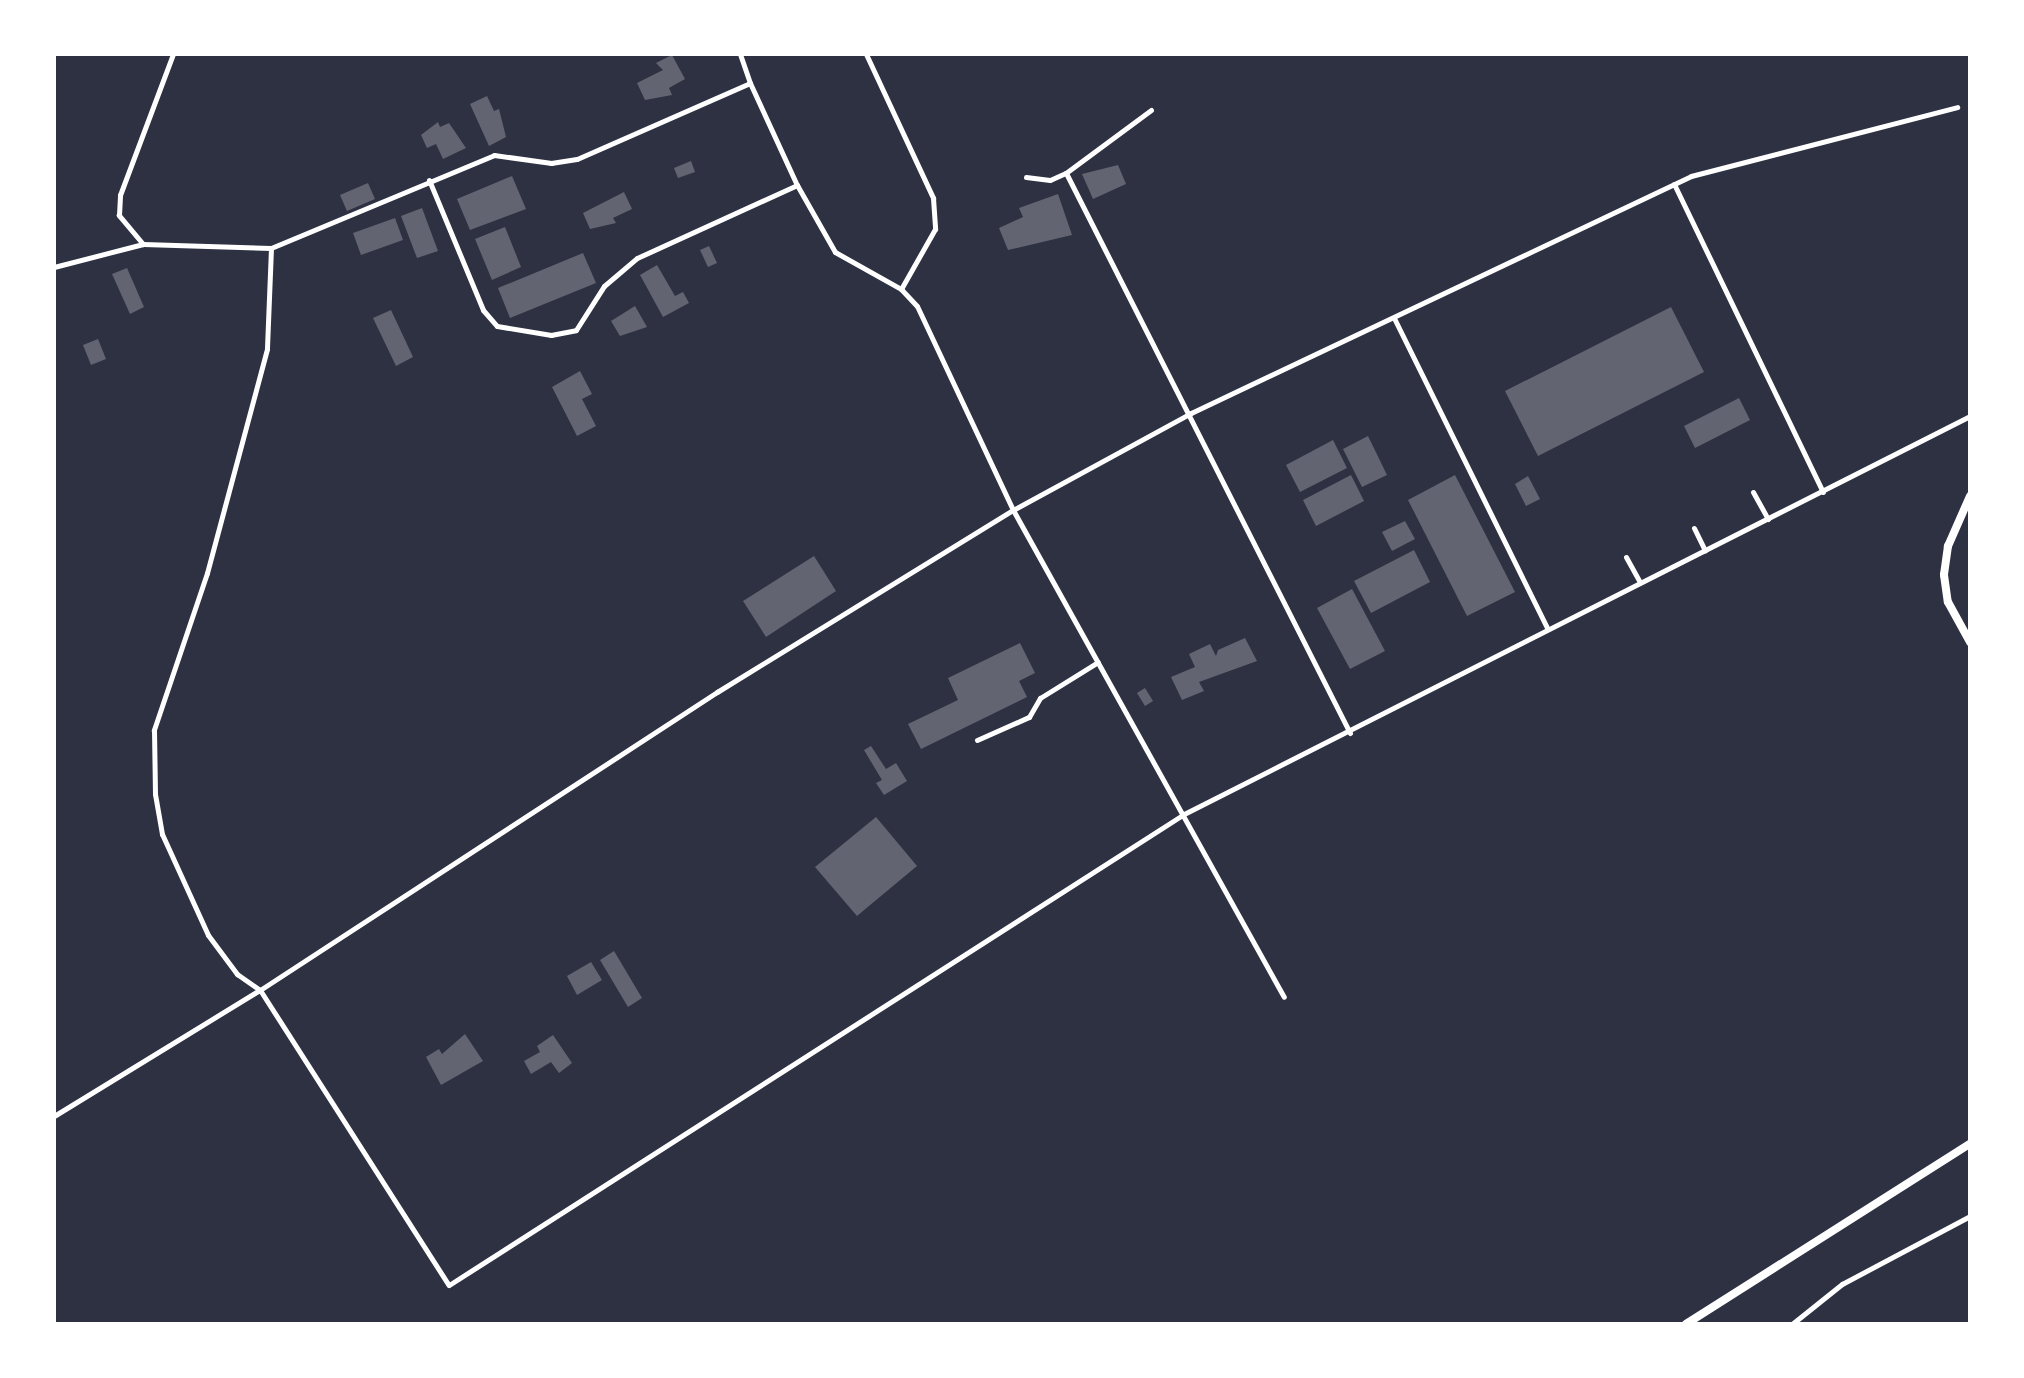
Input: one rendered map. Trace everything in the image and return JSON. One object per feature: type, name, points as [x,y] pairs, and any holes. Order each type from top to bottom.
[{"type":"street","points":[[1968,636],[1946,593],[1944,565],[1970,496]]},
{"type":"street","points":[[1686,1324],[1970,1144]]},
{"type":"lane","points":[[143,244],[119,215],[120,195],[173,54]]},
{"type":"lane","points":[[740,54],[750,83],[797,185],[835,252],[901,289],[917,306],[1013,510],[1284,997]]},
{"type":"lane","points":[[866,54],[933,198],[935,229],[901,289]]},
{"type":"lane","points":[[54,267],[143,244],[271,248],[494,155],[551,163],[577,159],[750,83]]},
{"type":"lane","points":[[54,1116],[260,990],[717,692],[1013,510],[1191,413],[1674,184],[1957,107]]},
{"type":"lane","points":[[1026,177],[1050,180],[1066,173],[1151,110]]},
{"type":"lane","points":[[1066,173],[1191,413],[1350,733]]},
{"type":"lane","points":[[429,180],[483,310],[497,326],[551,335],[576,330],[604,286],[637,258],[797,185]]},
{"type":"lane","points":[[1674,184],[1823,492]]},
{"type":"lane","points":[[271,248],[267,349],[207,573],[154,730],[152,765],[162,834],[180,880],[208,935],[237,974],[260,990],[449,1285],[1184,814],[1350,733],[1547,627],[1705,551],[1970,416]]},
{"type":"lane","points":[[1394,318],[1547,627]]},
{"type":"lane","points":[[1753,492],[1768,519]]},
{"type":"lane","points":[[1694,528],[1705,551]]},
{"type":"lane","points":[[1626,557],[1640,582]]},
{"type":"lane","points":[[977,740],[1029,717],[1040,698],[1098,662]]},
{"type":"lane","points":[[1792,1324],[1842,1284],[1970,1216]]},
{"type":"building","points":[[672,55],[685,79],[669,88],[672,95],[645,100],[637,83],[663,70],[656,63]]},
{"type":"building","points":[[487,96],[494,111],[499,109],[506,137],[489,146],[470,104]]},
{"type":"building","points":[[438,122],[440,127],[449,123],[466,148],[443,159],[436,144],[427,148],[421,135]]},
{"type":"building","points":[[691,161],[695,172],[678,178],[674,168]]},
{"type":"building","points":[[1118,165],[1126,184],[1093,199],[1082,174]]},
{"type":"building","points":[[512,176],[526,209],[470,230],[457,199]]},
{"type":"building","points":[[368,183],[375,199],[347,211],[340,195]]},
{"type":"building","points":[[624,192],[632,209],[613,218],[616,223],[590,229],[583,213]]},
{"type":"building","points":[[1058,194],[1072,235],[1008,250],[999,228],[1023,217],[1019,208]]},
{"type":"building","points":[[422,208],[438,251],[417,258],[401,216]]},
{"type":"building","points":[[395,218],[403,240],[361,255],[353,233]]},
{"type":"building","points":[[505,227],[521,267],[492,280],[475,239]]},
{"type":"building","points":[[709,246],[717,263],[708,267],[700,250]]},
{"type":"building","points":[[583,253],[596,283],[510,318],[498,288]]},
{"type":"building","points":[[657,265],[675,296],[683,292],[689,303],[663,317],[640,275]]},
{"type":"building","points":[[127,268],[144,307],[130,314],[112,274]]},
{"type":"building","points":[[635,306],[647,327],[620,336],[611,321]]},
{"type":"building","points":[[1671,307],[1704,372],[1538,456],[1505,391]]},
{"type":"building","points":[[391,310],[413,357],[396,366],[373,318]]},
{"type":"building","points":[[98,339],[106,359],[91,365],[83,345]]},
{"type":"building","points":[[580,371],[592,394],[582,399],[596,426],[577,436],[552,387]]},
{"type":"building","points":[[1739,398],[1750,420],[1695,448],[1684,426]]},
{"type":"building","points":[[1368,436],[1387,475],[1362,487],[1343,449]]},
{"type":"building","points":[[1333,440],[1347,468],[1300,492],[1286,465]]},
{"type":"building","points":[[1351,475],[1364,501],[1316,526],[1303,500]]},
{"type":"building","points":[[1455,475],[1515,592],[1467,616],[1408,500]]},
{"type":"building","points":[[1528,476],[1540,499],[1526,506],[1515,484]]},
{"type":"building","points":[[1405,521],[1415,539],[1392,551],[1382,532]]},
{"type":"building","points":[[1414,550],[1430,582],[1371,613],[1354,581]]},
{"type":"building","points":[[814,556],[836,591],[766,637],[743,601]]},
{"type":"building","points":[[1352,589],[1385,651],[1350,669],[1317,608]]},
{"type":"building","points":[[1245,638],[1257,661],[1199,682],[1204,691],[1182,700],[1171,677],[1195,667],[1189,654],[1210,644],[1216,656],[1218,650]]},
{"type":"building","points":[[1020,643],[1035,673],[1019,681],[1027,697],[921,749],[908,724],[958,700],[948,678]]},
{"type":"building","points":[[1145,688],[1153,701],[1145,706],[1137,693]]},
{"type":"building","points":[[871,746],[886,769],[896,763],[907,781],[884,795],[876,783],[882,780],[864,750]]},
{"type":"building","points":[[876,817],[917,866],[857,916],[815,867]]},
{"type":"building","points":[[614,951],[642,998],[628,1007],[600,960]]},
{"type":"building","points":[[591,962],[602,980],[577,995],[567,976]]},
{"type":"building","points":[[465,1034],[483,1061],[441,1085],[426,1057],[439,1049],[442,1054]]},
{"type":"building","points":[[553,1035],[572,1063],[559,1073],[551,1062],[531,1074],[524,1061],[540,1052],[537,1046]]}]
